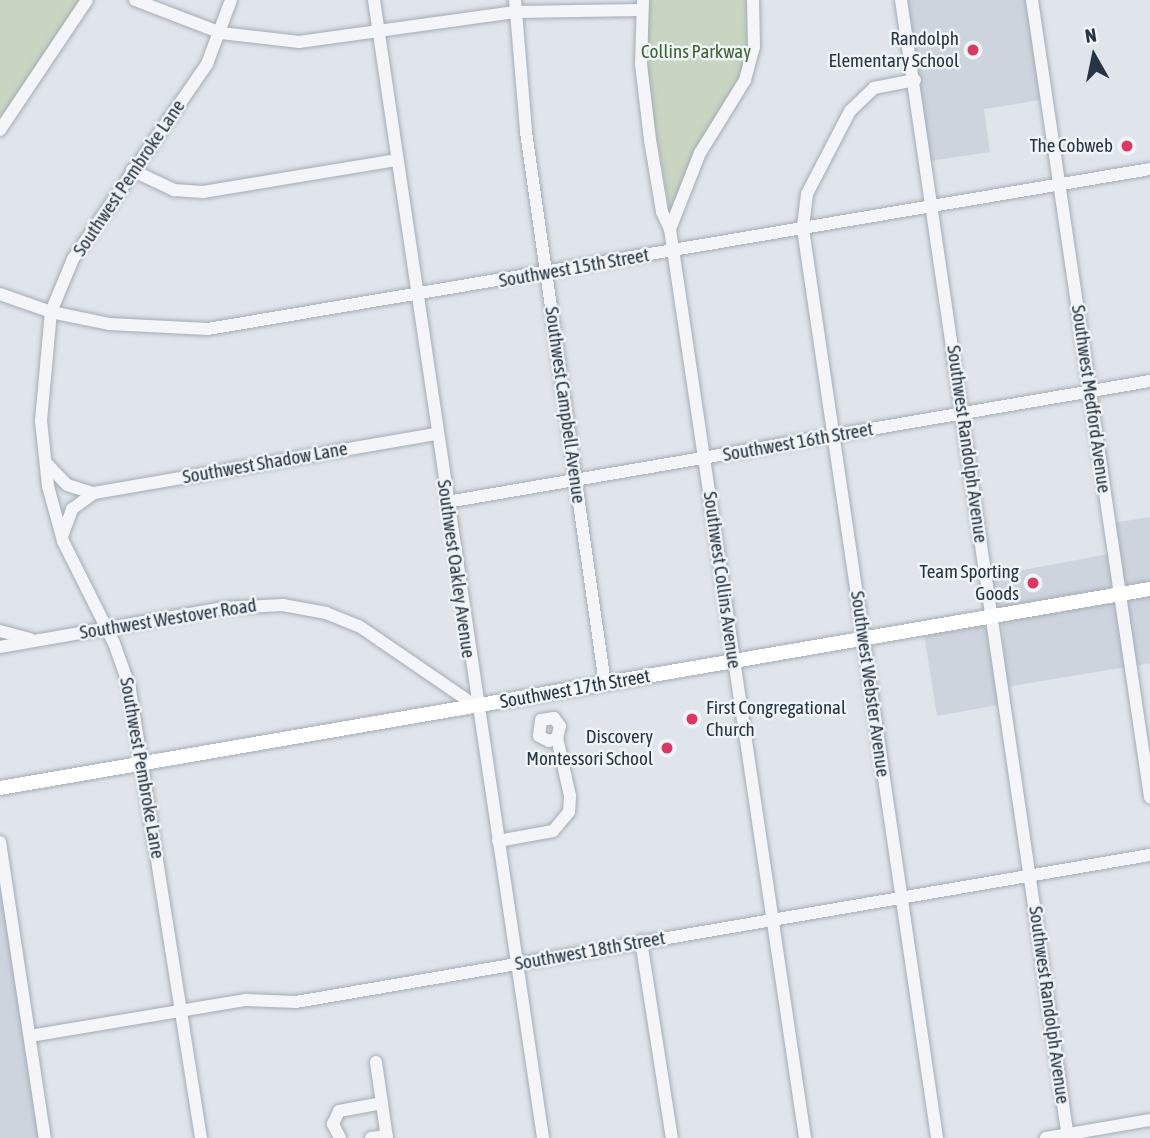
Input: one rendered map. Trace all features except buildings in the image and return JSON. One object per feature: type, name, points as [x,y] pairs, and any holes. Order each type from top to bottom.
[{"type":"main road","name":"Southwest 17th Street","points":[[0,788],[1150,589]]},
{"type":"street","points":[[0,130],[87,0]]},
{"type":"street","points":[[135,0],[221,33],[299,42],[515,6],[642,5]]},
{"type":"street","name":"Southwest Pembroke Lane","points":[[201,1138],[144,763],[130,688],[106,628],[63,541],[45,461],[41,421],[51,312],[73,259],[132,170],[208,64],[231,0]]},
{"type":"street","name":"Southwest Oakley Avenue","points":[[374,0],[476,706],[543,1138]]},
{"type":"street","name":"Southwest Collins Avenue","points":[[670,229],[700,153],[748,71],[754,47],[753,0]]},
{"type":"street","name":"Southwest Randolph Avenue","points":[[901,0],[915,80],[1068,1136]]},
{"type":"street","name":"Southwest Medford Avenue","points":[[1032,0],[1150,797]]},
{"type":"street","name":"Southwest Collins Avenue","points":[[642,5],[641,64],[650,139],[660,200],[670,229],[805,1138]]},
{"type":"street","name":"Southwest Campbell Avenue","points":[[515,6],[526,132],[605,684]]},
{"type":"street","name":"Southwest Webster Avenue","points":[[915,80],[874,88],[850,111],[807,194],[803,229],[937,1138]]},
{"type":"street","points":[[132,170],[174,190],[203,192],[397,160]]},
{"type":"street","name":"Southwest 15th Street","points":[[0,294],[51,312],[109,324],[208,329],[1150,169]]},
{"type":"street","name":"Southwest 16th Street","points":[[447,502],[1150,381]]},
{"type":"street","name":"Southwest Shadow Lane","points":[[94,493],[436,434]]},
{"type":"street","points":[[45,461],[67,485],[94,493]]},
{"type":"street","points":[[63,541],[66,518],[82,498],[94,493]]},
{"type":"street","name":"Southwest Westover Road","points":[[0,647],[240,605],[309,609],[375,634],[476,706]]},
{"type":"street","points":[[0,631],[37,640]]},
{"type":"street","points":[[498,841],[525,842],[528,837],[553,831],[569,812],[570,796],[557,738]]},
{"type":"street","points":[[0,842],[45,1138]]},
{"type":"street","name":"Southwest 18th Street","points":[[30,1036],[246,1000],[286,1003],[1150,855]]},
{"type":"street","points":[[641,942],[672,1138]]},
{"type":"street","points":[[371,1138],[387,1137],[376,1062]]},
{"type":"street","points":[[340,1138],[333,1124],[340,1111],[382,1103]]},
{"type":"street","points":[[1046,1138],[1150,1120]]},
{"type":"shaded area","name":"Randolph Elementary School","points":[[906,0],[1026,0],[1041,100],[984,109],[990,152],[930,161]]},
{"type":"shaded area","points":[[1150,517],[1150,583],[1125,586],[1113,523]]},
{"type":"shaded area","points":[[1109,554],[1113,582],[1108,591],[1003,609],[995,605],[991,576]]},
{"type":"shaded area","points":[[1150,595],[1150,663],[1136,666],[1127,605],[1132,599]]},
{"type":"shaded area","points":[[1110,602],[1117,605],[1126,667],[1006,687],[1002,621]]},
{"type":"shaded area","points":[[982,625],[987,630],[998,705],[937,716],[924,634]]},
{"type":"shaded area","points":[[0,881],[39,1138],[0,1138]]},
{"type":"green space","points":[[0,0],[81,0],[0,119]]},
{"type":"green space","name":"Collins Parkway","points":[[648,0],[748,0],[748,47],[739,80],[670,214],[648,87]]},
{"type":"place","name":"Randolph Elementary School","points":[[973,50]]},
{"type":"place","name":"The Cobweb","points":[[1127,146]]},
{"type":"place","name":"Team Sporting Goods","points":[[1033,583]]},
{"type":"place","name":"First Congregational Church","points":[[692,719]]},
{"type":"place","name":"Discovery Montessori School","points":[[667,748]]}]
